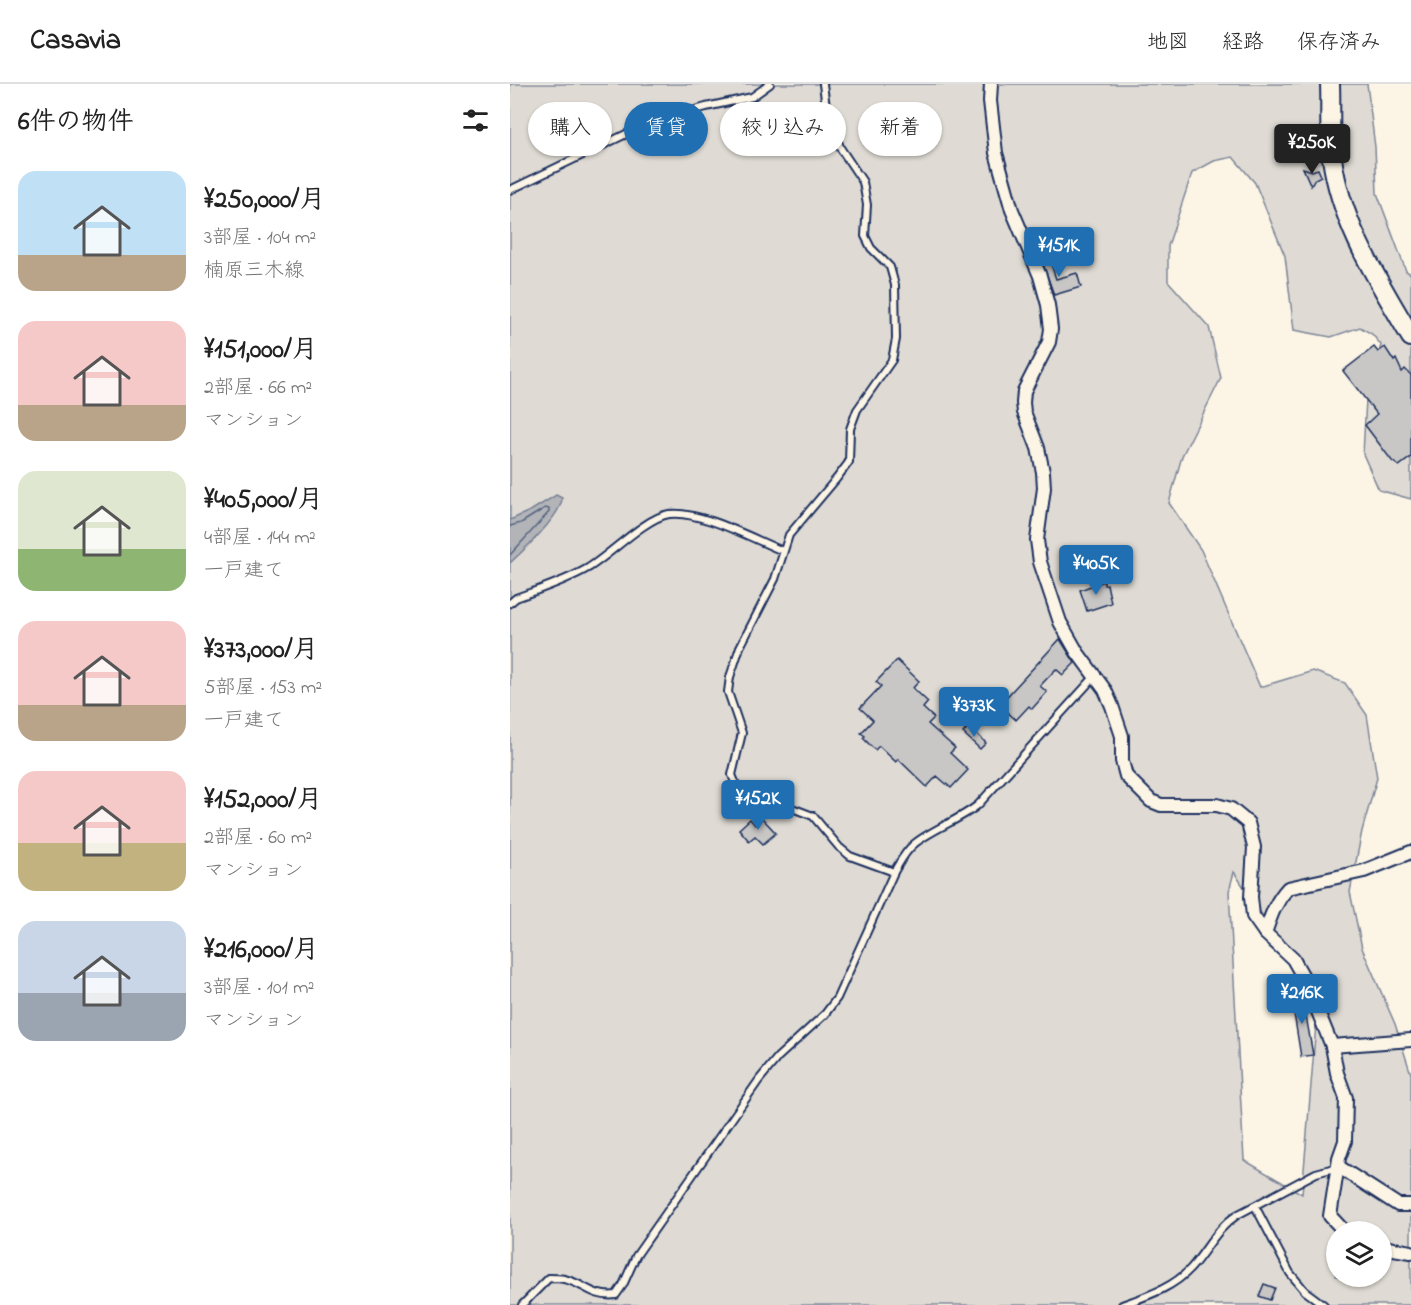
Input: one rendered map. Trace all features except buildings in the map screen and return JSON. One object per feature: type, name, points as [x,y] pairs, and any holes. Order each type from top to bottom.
[{"type":"main road","points":[[1330,84],[1332,157],[1340,196],[1352,232],[1411,337]]},
{"type":"street","points":[[991,84],[990,100],[996,153],[1012,210],[1040,276],[1052,328],[1049,342],[1024,391],[1023,403],[1024,412],[1038,448],[1043,472],[1044,488],[1037,540],[1040,562],[1060,622],[1077,652],[1096,675],[1109,698],[1122,736],[1122,761],[1126,776],[1151,801],[1161,805],[1217,805],[1231,809],[1248,823],[1254,848],[1251,897],[1253,916],[1265,933],[1293,959],[1306,982],[1332,1046],[1337,1073],[1346,1098],[1346,1134],[1330,1216],[1335,1221]]},
{"type":"street","points":[[1265,933],[1279,897],[1288,888],[1364,872],[1411,852]]},
{"type":"street","points":[[1332,1046],[1411,1040]]},
{"type":"street","points":[[1339,1167],[1398,1205],[1411,1205]]},
{"type":"street","points":[[1392,1249],[1411,1252]]},
{"type":"lane","points":[[510,190],[649,123],[706,106],[752,97],[770,84]]},
{"type":"lane","points":[[823,84],[826,107],[834,133],[841,149],[863,182],[867,205],[865,236],[871,248],[890,267],[895,285],[896,339],[892,360],[857,410],[850,429],[849,462],[789,536],[775,579],[740,647],[730,677],[728,692],[742,733],[732,775],[737,788],[813,816],[839,847],[850,856],[894,872]]},
{"type":"lane","points":[[510,603],[516,598],[566,579],[589,567],[650,522],[668,514],[696,516],[783,551]]},
{"type":"lane","points":[[522,1305],[549,1278],[565,1279],[604,1296],[616,1295],[636,1256],[759,1080],[778,1057],[825,1014],[837,998],[904,854],[915,843],[964,816],[978,805],[1096,675]]},
{"type":"lane","points":[[1122,1305],[1170,1286],[1191,1268],[1224,1223],[1316,1173],[1339,1167]]},
{"type":"lane","points":[[1255,1206],[1290,1273],[1305,1291],[1324,1305]]},
{"type":"shaded area","points":[[510,84],[1367,84],[1375,147],[1377,193],[1406,271],[1411,274],[1411,499],[1379,490],[1363,454],[1366,399],[1381,345],[1372,334],[1360,327],[1331,337],[1294,330],[1285,256],[1255,183],[1233,157],[1214,161],[1192,173],[1168,246],[1168,281],[1209,327],[1221,378],[1182,456],[1169,503],[1201,550],[1260,687],[1313,671],[1345,683],[1367,715],[1377,778],[1362,831],[1350,892],[1362,948],[1395,1024],[1411,1074],[1411,1305],[510,1305]],"holes":[[[1234,872],[1318,1000],[1302,1194],[1244,1160],[1229,891]]]},
{"type":"water","points":[[556,495],[562,498],[556,514],[510,563],[510,520]]}]
